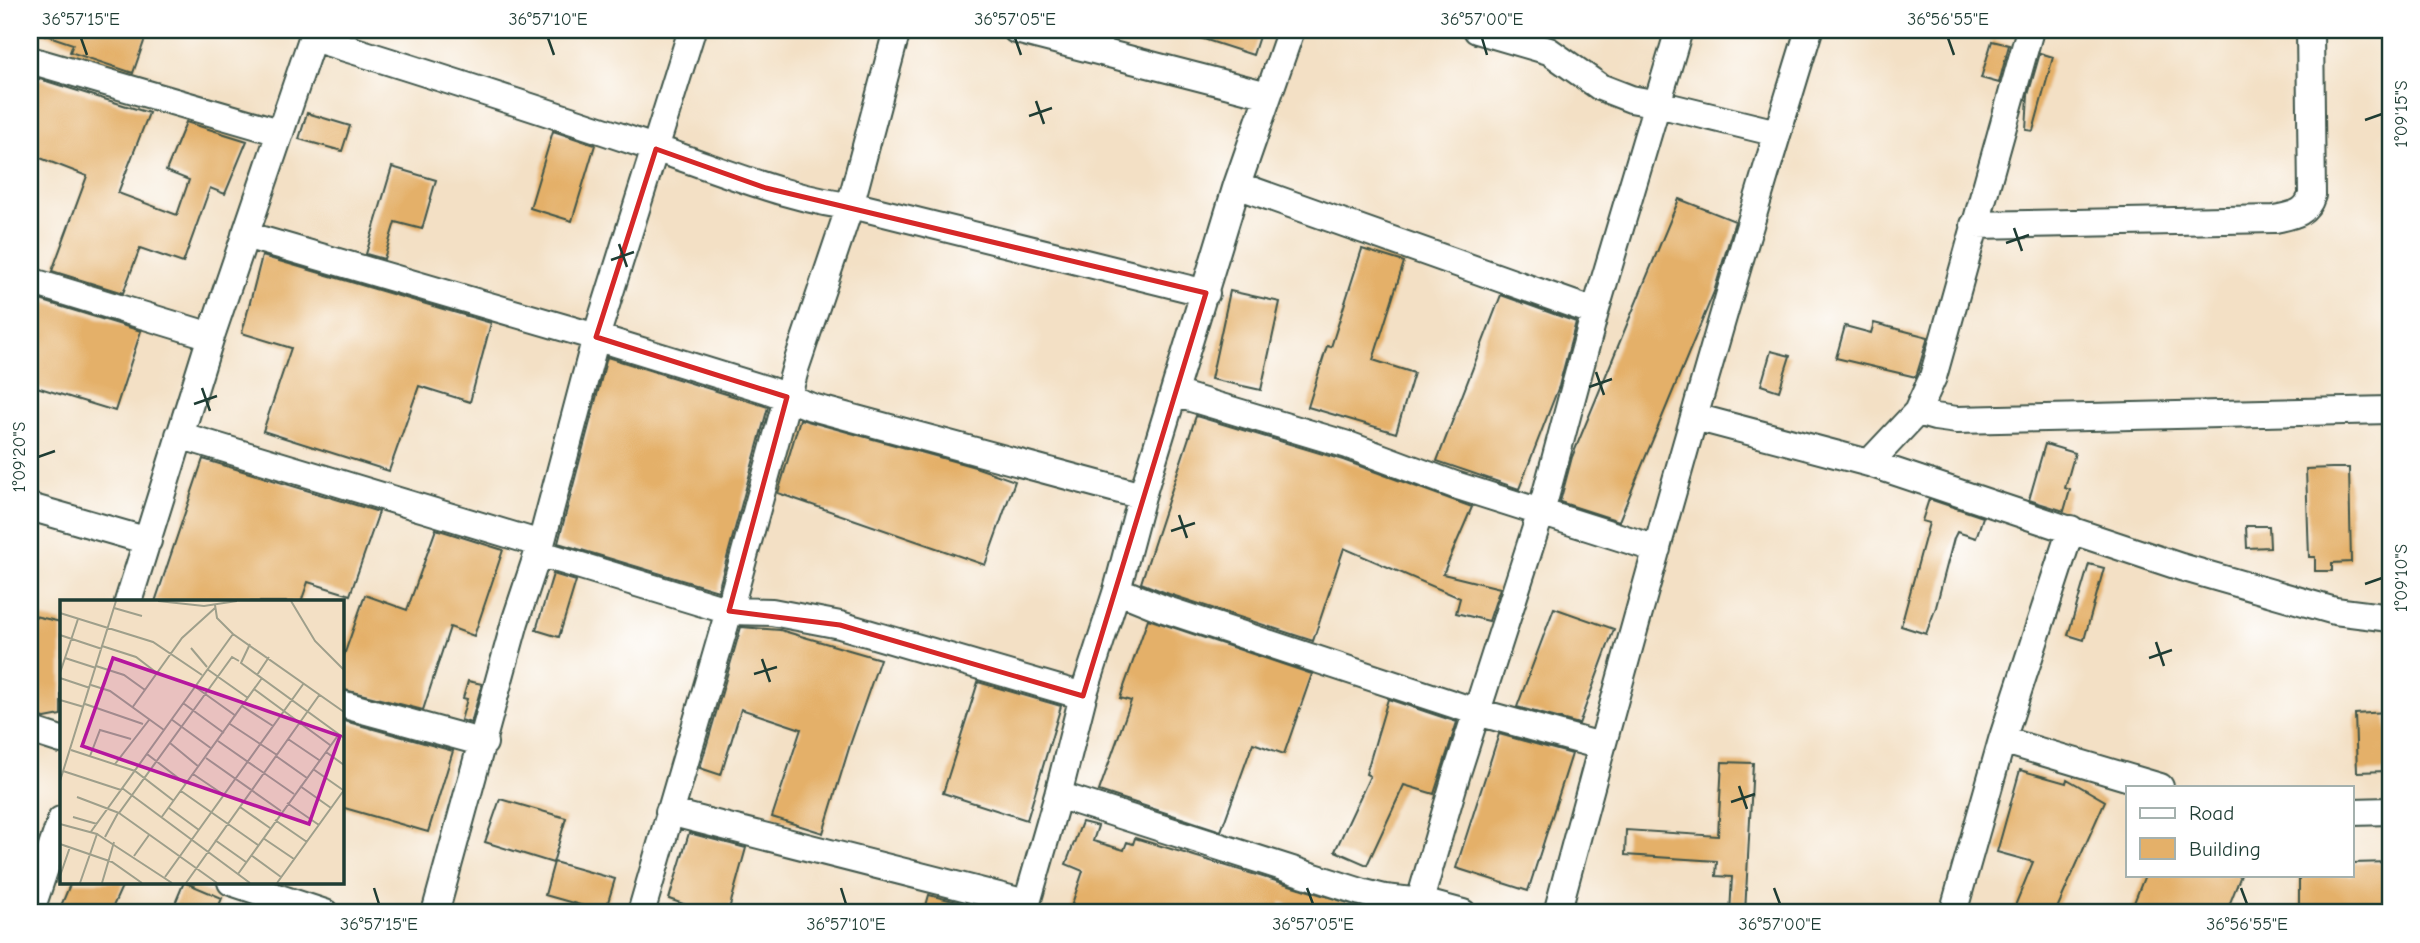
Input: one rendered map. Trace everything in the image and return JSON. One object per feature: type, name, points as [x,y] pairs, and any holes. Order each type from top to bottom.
[{"type":"street","points":[[435,913],[484,743],[515,622],[540,549],[596,337],[692,30]]},
{"type":"street","points":[[641,913],[668,812],[729,611],[787,397],[850,206],[897,30]]},
{"type":"street","points":[[1016,30],[1268,95]]},
{"type":"street","points":[[668,812],[1025,908],[1083,696],[1117,590],[1142,496],[1237,185],[1290,30]]},
{"type":"street","points":[[1478,30],[1549,51],[1600,87],[1631,99],[1777,134]]},
{"type":"street","points":[[1420,908],[1423,890],[1477,712],[1541,512],[1595,312],[1679,30]]},
{"type":"street","points":[[1557,913],[1657,549],[1809,30]]},
{"type":"street","points":[[1869,463],[1917,412],[1933,377],[2029,30]]},
{"type":"street","points":[[1974,225],[2275,219],[2298,215],[2309,205],[2312,195],[2310,30]]},
{"type":"street","points":[[129,600],[211,336],[314,34],[766,188],[830,204],[877,211],[1206,293]]},
{"type":"street","points":[[30,60],[279,132]]},
{"type":"street","points":[[1237,185],[1595,312]]},
{"type":"street","points":[[245,235],[596,337],[812,407],[1142,496]]},
{"type":"street","points":[[30,281],[211,336]]},
{"type":"street","points":[[1174,393],[1348,444],[1455,485],[1657,549]]},
{"type":"street","points":[[1917,412],[1957,420],[2390,410]]},
{"type":"street","points":[[1695,417],[1869,463],[2181,568],[2335,611],[2390,618]]},
{"type":"street","points":[[180,435],[729,611],[772,612],[840,625],[1083,696]]},
{"type":"street","points":[[30,507],[148,541]]},
{"type":"street","points":[[1953,913],[2002,740],[2071,529]]},
{"type":"street","points":[[1117,590],[1164,609],[1477,712],[1601,746]]},
{"type":"street","points":[[343,705],[484,743]]},
{"type":"street","points":[[30,730],[60,740]]},
{"type":"street","points":[[2002,740],[2157,786]]},
{"type":"street","points":[[1058,795],[1361,892],[1420,908],[1463,913]]},
{"type":"street","points":[[2354,812],[2390,811]]},
{"type":"street","points":[[30,913],[60,828]]},
{"type":"street","points":[[237,884],[326,913]]},
{"type":"highlighted area","points":[[656,149],[766,188],[1206,293],[1083,696],[840,625],[729,611],[787,397],[596,337]]},
{"type":"building","points":[[41,30],[148,30],[133,73],[70,52],[73,44],[40,33]]},
{"type":"building","points":[[1185,30],[1261,30],[1253,55],[1185,33]]},
{"type":"building","points":[[1992,41],[2009,45],[1999,83],[1981,78]]},
{"type":"building","points":[[2040,53],[2053,57],[2033,131],[2026,130],[2028,95]]},
{"type":"building","points":[[30,76],[149,113],[118,193],[177,215],[189,180],[166,171],[186,122],[247,141],[225,194],[210,188],[183,263],[140,248],[123,293],[52,271],[87,176],[30,154]]},
{"type":"building","points":[[307,113],[350,126],[342,151],[299,139]]},
{"type":"building","points":[[553,131],[595,145],[572,221],[530,208]]},
{"type":"building","points":[[392,167],[436,180],[422,229],[395,222],[384,259],[366,254]]},
{"type":"building","points":[[1679,199],[1735,221],[1714,292],[1619,521],[1560,502],[1572,457]]},
{"type":"building","points":[[1362,249],[1404,262],[1373,360],[1414,373],[1396,433],[1308,407],[1327,346],[1331,347]]},
{"type":"building","points":[[262,256],[491,323],[470,402],[419,386],[389,471],[263,431],[291,348],[242,333]]},
{"type":"building","points":[[1230,291],[1280,302],[1261,390],[1211,379]]},
{"type":"building","points":[[1501,295],[1576,322],[1559,386],[1519,489],[1437,461]]},
{"type":"building","points":[[30,297],[141,331],[115,411],[30,385]]},
{"type":"building","points":[[1874,323],[1928,337],[1916,377],[1836,358],[1845,326],[1871,333]]},
{"type":"building","points":[[1771,351],[1790,356],[1779,391],[1761,385]]},
{"type":"building","points":[[607,357],[768,407],[718,591],[558,543]]},
{"type":"building","points":[[1196,416],[1343,460],[1472,507],[1443,574],[1500,588],[1489,621],[1456,613],[1460,598],[1344,548],[1313,641],[1141,583]]},
{"type":"building","points":[[800,419],[975,467],[1015,481],[985,565],[778,493]]},
{"type":"building","points":[[2045,444],[2075,453],[2065,488],[2070,490],[2064,511],[2029,500]]},
{"type":"building","points":[[203,459],[379,512],[350,595],[308,582],[302,600],[156,600]]},
{"type":"building","points":[[2349,468],[2351,562],[2332,563],[2332,571],[2315,571],[2315,557],[2309,557],[2306,469]]},
{"type":"building","points":[[1929,499],[1983,517],[1976,538],[1957,532],[1954,538],[1926,634],[1901,626],[1929,523],[1922,521]]},
{"type":"building","points":[[2246,526],[2269,526],[2270,547],[2247,548]]},
{"type":"building","points":[[436,529],[503,550],[474,636],[450,627],[423,710],[343,690],[343,658],[365,595],[407,610]]},
{"type":"building","points":[[2089,564],[2104,568],[2084,640],[2068,635]]},
{"type":"building","points":[[553,574],[576,581],[559,637],[536,630]]},
{"type":"building","points":[[1554,608],[1614,629],[1579,724],[1517,707]]},
{"type":"building","points":[[30,615],[60,622],[60,715],[45,718],[30,715]]},
{"type":"building","points":[[1148,619],[1312,674],[1284,754],[1253,743],[1221,831],[1099,791],[1131,701],[1120,698]]},
{"type":"building","points":[[741,627],[780,630],[880,659],[823,833],[772,817],[801,729],[741,709],[721,775],[700,768]]},
{"type":"building","points":[[468,681],[482,684],[471,723],[461,720],[467,699],[463,698]]},
{"type":"building","points":[[978,682],[1061,706],[1027,820],[943,793]]},
{"type":"building","points":[[1388,699],[1457,722],[1434,794],[1404,785],[1367,865],[1335,851],[1370,776],[1366,774]]},
{"type":"building","points":[[2386,712],[2388,771],[2357,772],[2355,714]]},
{"type":"building","points":[[343,721],[453,751],[428,832],[343,808]]},
{"type":"building","points":[[1499,734],[1572,754],[1528,891],[1456,868]]},
{"type":"building","points":[[1722,762],[1753,763],[1745,913],[1730,913],[1732,877],[1716,876],[1717,861],[1625,855],[1626,830],[1718,836]]},
{"type":"building","points":[[2020,770],[2066,783],[2067,779],[2105,801],[2055,913],[2012,913],[2033,862],[1997,852]]},
{"type":"building","points":[[500,799],[566,818],[553,863],[485,842]]},
{"type":"building","points":[[1082,822],[1098,826],[1093,841],[1124,850],[1127,842],[1133,844],[1135,838],[1381,913],[1336,913],[1319,907],[1317,913],[1314,913],[1281,902],[1277,913],[1069,913],[1083,871],[1066,864]]},
{"type":"building","points":[[689,833],[746,848],[728,913],[693,913],[695,908],[669,899]]},
{"type":"building","points":[[554,862],[615,879],[605,912],[545,895]]},
{"type":"building","points":[[2390,862],[2390,913],[2299,913],[2299,876],[2354,876],[2354,863]]},
{"type":"building","points":[[2145,876],[2241,876],[2226,913],[2130,913]]},
{"type":"building","points":[[70,884],[123,884],[110,913],[58,913]]},
{"type":"building","points":[[183,884],[222,898],[216,913],[171,913]]},
{"type":"building","points":[[929,895],[1002,913],[924,913]]}]
